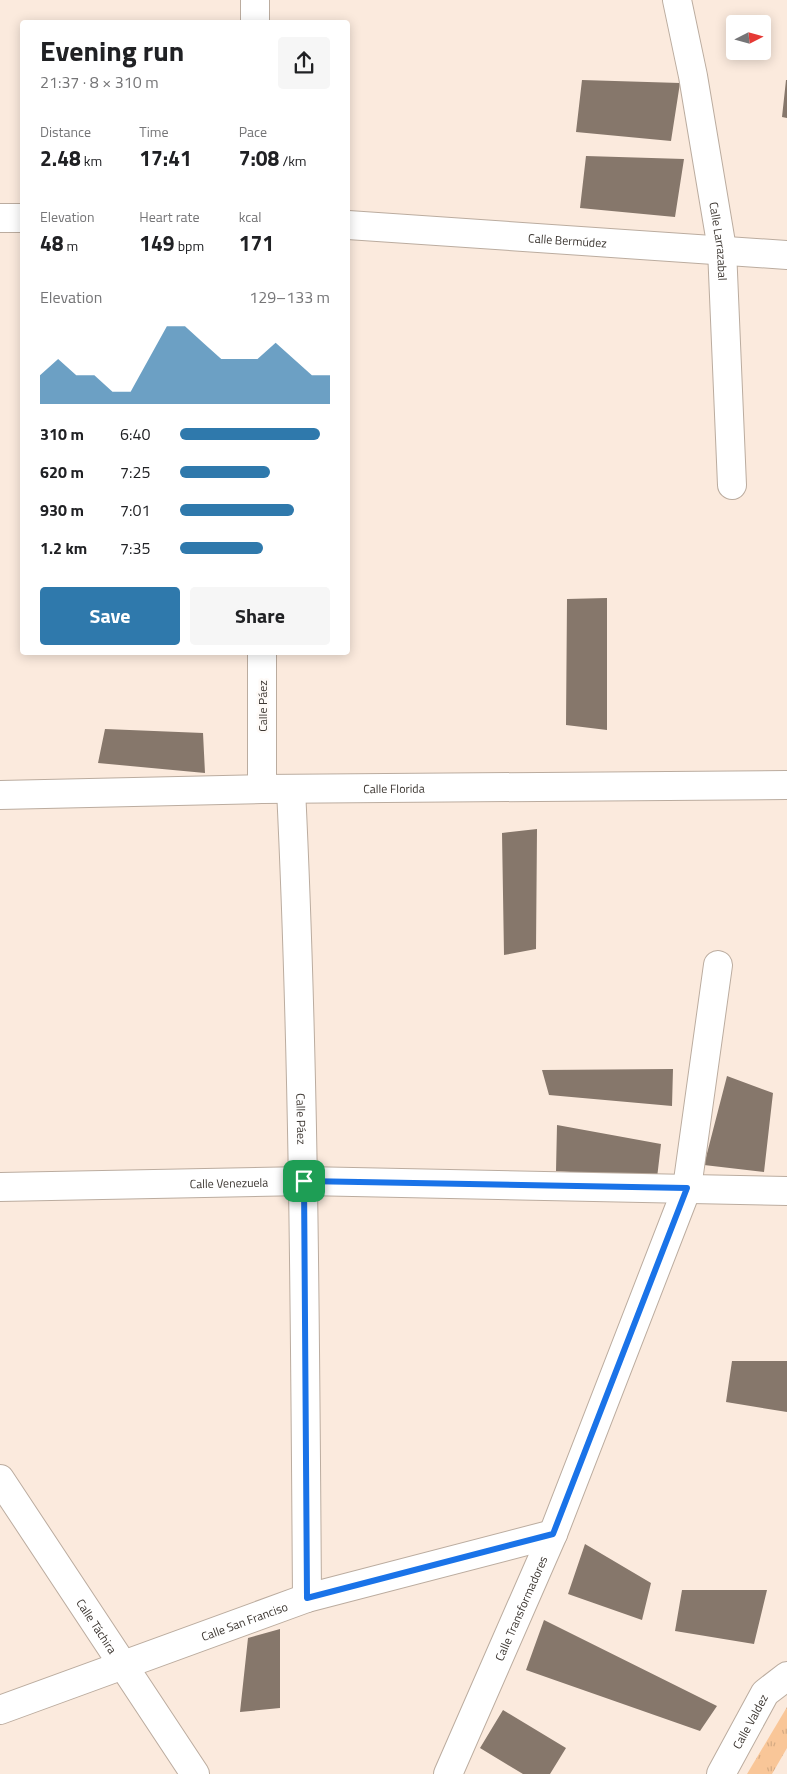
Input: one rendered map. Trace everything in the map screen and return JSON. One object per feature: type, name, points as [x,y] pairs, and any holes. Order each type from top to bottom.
[{"type":"street","points":[[255,0],[256,20]]},
{"type":"street","name":"Calle Larrazabal","points":[[677,0],[693,76],[722,249],[732,485]]},
{"type":"street","points":[[0,218],[20,218]]},
{"type":"street","name":"Calle Bermúdez","points":[[350,225],[722,249],[787,255]]},
{"type":"street","name":"Calle Páez","points":[[262,655],[262,789]]},
{"type":"street","name":"Calle Florida","points":[[0,795],[262,789],[787,785]]},
{"type":"street","name":"Calle Páez","points":[[291,789],[299,956],[304,1181],[307,1598]]},
{"type":"street","name":"Calle Transformadores","points":[[448,1774],[553,1534],[687,1188],[718,965]]},
{"type":"street","name":"Calle Venezuela","points":[[0,1188],[304,1181],[787,1191]]},
{"type":"street","name":"Calle Táchira","points":[[0,1479],[195,1774]]},
{"type":"street","name":"Calle San Franciso","points":[[0,1710],[307,1598],[553,1534]]},
{"type":"street","name":"Calle Valdez","points":[[721,1774],[765,1693],[787,1676]]},
{"type":"green space","points":[[787,1707],[787,1748],[772,1774],[747,1774]]},
{"type":"building","points":[[582,80],[680,83],[671,141],[576,132]]},
{"type":"building","points":[[787,80],[787,118],[782,117]]},
{"type":"building","points":[[586,156],[684,159],[675,217],[580,208]]},
{"type":"building","points":[[607,598],[607,730],[566,725],[567,599]]},
{"type":"building","points":[[105,729],[203,733],[205,773],[98,763]]},
{"type":"building","points":[[537,829],[536,949],[504,955],[502,833]]},
{"type":"building","points":[[673,1069],[672,1106],[549,1095],[542,1070]]},
{"type":"building","points":[[727,1076],[773,1093],[764,1172],[704,1165]]},
{"type":"building","points":[[557,1125],[661,1144],[657,1178],[556,1171]]},
{"type":"building","points":[[732,1361],[787,1361],[787,1412],[726,1402]]},
{"type":"building","points":[[585,1544],[651,1583],[642,1620],[568,1594]]},
{"type":"building","points":[[682,1590],[767,1590],[754,1644],[675,1631]]},
{"type":"building","points":[[544,1620],[717,1706],[700,1731],[526,1670]]},
{"type":"building","points":[[280,1629],[280,1708],[240,1712],[248,1638]]},
{"type":"building","points":[[503,1710],[566,1748],[550,1774],[523,1774],[480,1748]]},
{"type":"route","points":[[304,1181],[687,1188],[553,1534],[307,1598],[304,1181]]}]
